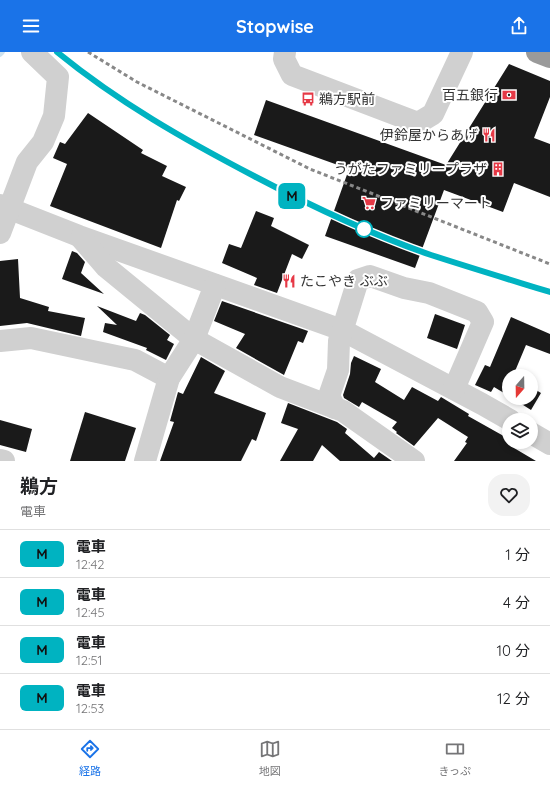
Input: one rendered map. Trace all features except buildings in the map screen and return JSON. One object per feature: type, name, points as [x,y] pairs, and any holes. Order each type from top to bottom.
[{"type":"highway","points":[[537,52],[550,57]]},
{"type":"street","points":[[0,233],[5,207],[28,162],[43,142],[58,108],[58,77],[32,52]]},
{"type":"street","points":[[285,52],[284,59],[292,75],[418,123],[433,114],[462,52]]},
{"type":"street","points":[[5,207],[79,236],[342,330],[502,416]]},
{"type":"street","points":[[79,236],[106,267],[194,339],[280,387],[343,411],[414,461]]},
{"type":"street","points":[[334,408],[329,396],[338,370],[339,341],[358,280],[370,276],[404,288],[429,293],[477,312],[483,322],[454,389]]},
{"type":"street","points":[[145,461],[169,378],[194,339],[215,285]]},
{"type":"street","points":[[0,341],[31,338],[135,360],[169,378]]},
{"type":"street","points":[[538,437],[550,444]]},
{"type":"street","points":[[0,460],[4,461]]},
{"type":"railway","points":[[57,52],[102,86],[174,133],[293,197],[361,228],[431,255],[550,292]]},
{"type":"railway","points":[[88,52],[137,82],[310,169],[550,264]]},
{"type":"train","name":"M","points":[[57,52],[84,74],[152,120],[209,153],[315,207],[365,229],[431,255],[550,292]]},
{"type":"place","name":"百五銀行","points":[[509,95]]},
{"type":"place","name":"鵜方駅前","points":[[308,99]]},
{"type":"place","name":"伊鈴屋からあげ","points":[[489,135]]},
{"type":"place","name":"うがたファミリープラザ","points":[[498,169]]},
{"type":"place","name":"ファミリーマート","points":[[369,203]]},
{"type":"place","name":"たこやき ぶぶ","points":[[289,281]]}]
